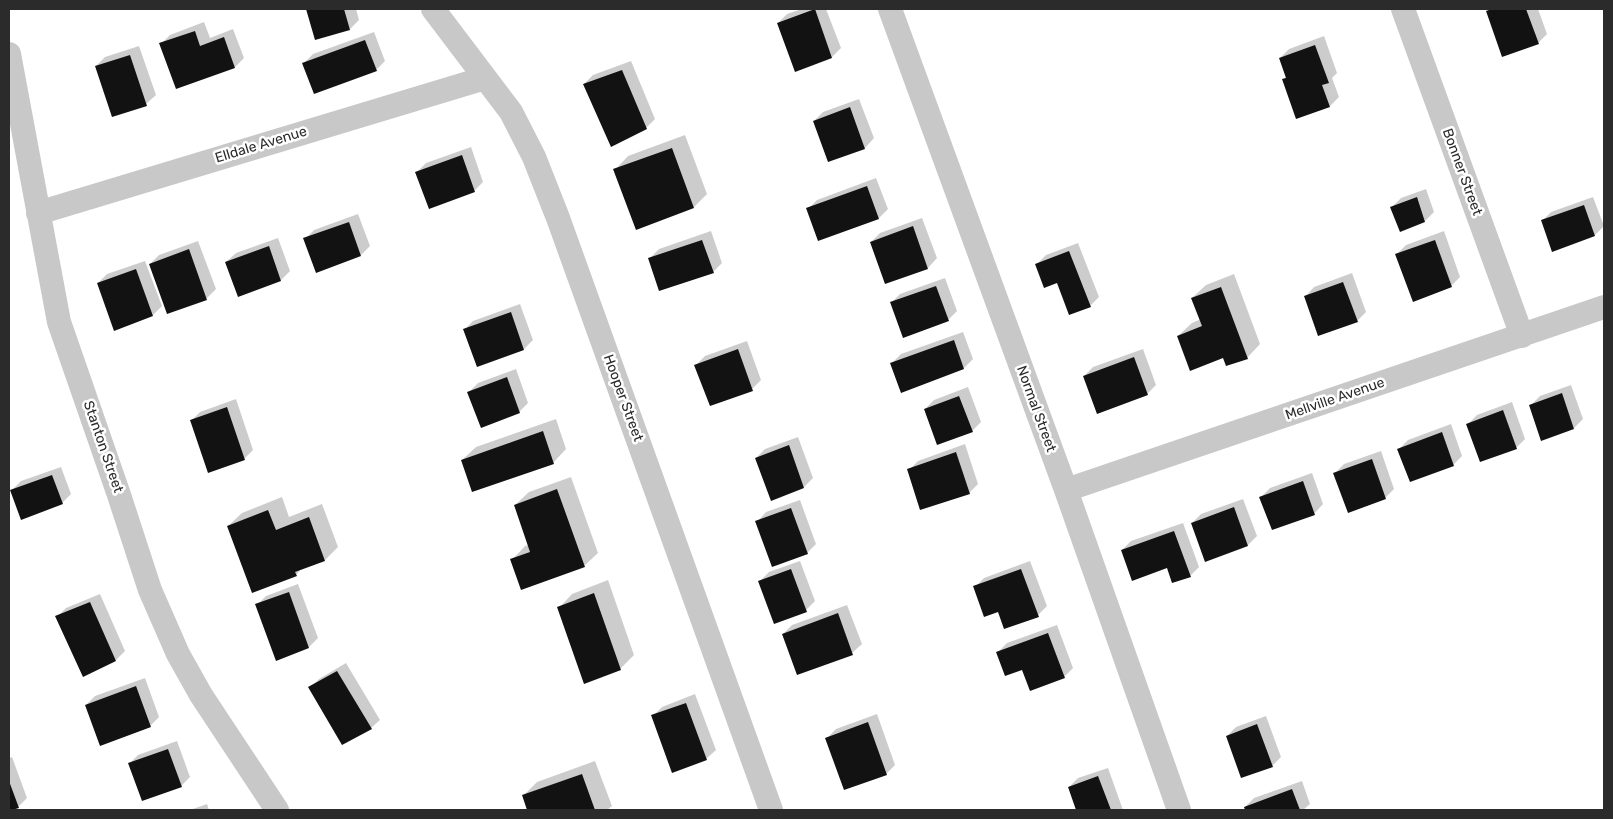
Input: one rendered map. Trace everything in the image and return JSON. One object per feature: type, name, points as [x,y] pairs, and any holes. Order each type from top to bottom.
[{"type":"street","name":"Hooper Street","points":[[433,9],[511,112],[534,157],[558,218],[771,810]]},
{"type":"street","name":"Normal Street","points":[[890,9],[1066,490],[1179,810]]},
{"type":"street","name":"Bonner Street","points":[[1403,9],[1522,336]]},
{"type":"street","name":"Stanton Street","points":[[9,54],[59,322],[150,590],[178,654],[201,695],[277,810]]},
{"type":"street","name":"Elldale Avenue","points":[[38,213],[485,78]]},
{"type":"street","name":"Mellville Avenue","points":[[1066,490],[1604,307]]},
{"type":"building","points":[[306,9],[344,9],[350,30],[315,40]]},
{"type":"building","points":[[815,9],[832,58],[795,72],[777,23]]},
{"type":"building","points":[[1492,9],[1526,9],[1539,44],[1502,57],[1486,11]]},
{"type":"building","points":[[195,31],[200,46],[224,37],[235,68],[176,89],[159,43]]},
{"type":"building","points":[[365,40],[377,71],[314,94],[302,63]]},
{"type":"building","points":[[1315,45],[1329,83],[1322,85],[1330,107],[1296,119],[1282,79],[1286,78],[1279,58]]},
{"type":"building","points":[[130,55],[147,106],[112,117],[95,66]]},
{"type":"building","points":[[622,70],[647,129],[611,147],[583,84]]},
{"type":"building","points":[[850,107],[865,149],[828,162],[813,121]]},
{"type":"building","points":[[672,148],[694,208],[636,230],[613,169]]},
{"type":"building","points":[[462,155],[475,192],[429,209],[415,172]]},
{"type":"building","points":[[867,186],[879,219],[818,241],[806,208]]},
{"type":"building","points":[[1417,197],[1425,222],[1400,232],[1390,207]]},
{"type":"building","points":[[1584,205],[1595,236],[1552,252],[1541,220]]},
{"type":"building","points":[[349,222],[361,256],[316,273],[303,238]]},
{"type":"building","points":[[913,226],[928,269],[885,284],[870,242]]},
{"type":"building","points":[[702,240],[714,273],[659,291],[648,258]]},
{"type":"building","points":[[1435,240],[1452,287],[1413,302],[1395,254]]},
{"type":"building","points":[[269,246],[281,281],[238,297],[225,262]]},
{"type":"building","points":[[189,249],[207,300],[167,314],[149,264]]},
{"type":"building","points":[[1069,251],[1091,307],[1069,315],[1057,283],[1044,288],[1035,264]]},
{"type":"building","points":[[136,269],[153,316],[114,331],[97,283]]},
{"type":"building","points":[[1343,282],[1358,322],[1318,336],[1304,296]]},
{"type":"building","points":[[936,286],[949,321],[903,338],[890,302]]},
{"type":"building","points":[[1221,287],[1248,359],[1226,366],[1223,358],[1190,371],[1177,336],[1202,326],[1191,298]]},
{"type":"building","points":[[511,312],[524,350],[477,367],[463,329]]},
{"type":"building","points":[[954,340],[964,369],[901,393],[890,363]]},
{"type":"building","points":[[738,349],[753,391],[710,406],[694,365]]},
{"type":"building","points":[[1134,357],[1148,395],[1097,414],[1083,376]]},
{"type":"building","points":[[507,377],[520,413],[481,428],[467,392]]},
{"type":"building","points":[[1562,393],[1574,429],[1541,441],[1529,405]]},
{"type":"building","points":[[959,396],[973,432],[937,445],[924,409]]},
{"type":"building","points":[[227,407],[245,460],[208,473],[190,420]]},
{"type":"building","points":[[1503,410],[1517,449],[1480,462],[1466,424]]},
{"type":"building","points":[[543,431],[554,464],[472,492],[461,460]]},
{"type":"building","points":[[1442,432],[1454,466],[1410,482],[1397,449]]},
{"type":"building","points":[[789,445],[804,488],[771,501],[755,458]]},
{"type":"building","points":[[956,452],[970,494],[920,510],[907,469]]},
{"type":"building","points":[[1372,459],[1386,499],[1348,513],[1333,473]]},
{"type":"building","points":[[52,475],[63,504],[21,520],[10,490]]},
{"type":"building","points":[[1303,481],[1315,515],[1272,530],[1259,497]]},
{"type":"building","points":[[557,489],[585,567],[521,590],[510,559],[530,552],[514,505]]},
{"type":"building","points":[[1234,507],[1248,546],[1205,562],[1191,523]]},
{"type":"building","points":[[791,508],[808,554],[772,567],[755,521]]},
{"type":"building","points":[[268,510],[276,530],[309,517],[325,561],[295,572],[297,576],[252,593],[227,526]]},
{"type":"building","points":[[1174,531],[1191,577],[1172,583],[1167,568],[1132,581],[1121,550]]},
{"type":"building","points":[[791,569],[807,612],[774,624],[758,581]]},
{"type":"building","points":[[1021,569],[1039,617],[1004,629],[998,612],[984,617],[973,586]]},
{"type":"building","points":[[289,592],[309,648],[276,661],[255,604]]},
{"type":"building","points":[[594,593],[621,670],[584,684],[557,607]]},
{"type":"building","points":[[90,602],[116,661],[83,677],[55,616]]},
{"type":"building","points":[[838,613],[853,655],[797,675],[782,634]]},
{"type":"building","points":[[1048,633],[1065,678],[1030,691],[1022,670],[1005,676],[996,652]]},
{"type":"building","points":[[337,671],[372,729],[342,745],[308,687]]},
{"type":"building","points":[[136,686],[151,727],[100,746],[85,705]]},
{"type":"building","points":[[686,703],[707,760],[672,773],[651,715]]},
{"type":"building","points":[[868,722],[887,775],[844,790],[825,738]]},
{"type":"building","points":[[1257,724],[1273,767],[1241,778],[1226,736]]},
{"type":"building","points":[[168,749],[182,787],[142,801],[128,763]]},
{"type":"building","points":[[582,774],[595,810],[527,810],[522,795]]},
{"type":"building","points":[[1098,776],[1111,810],[1076,810],[1068,787]]},
{"type":"building","points":[[9,781],[19,808],[12,810],[9,810]]},
{"type":"building","points":[[1292,789],[1300,810],[1245,810],[1244,807]]}]
